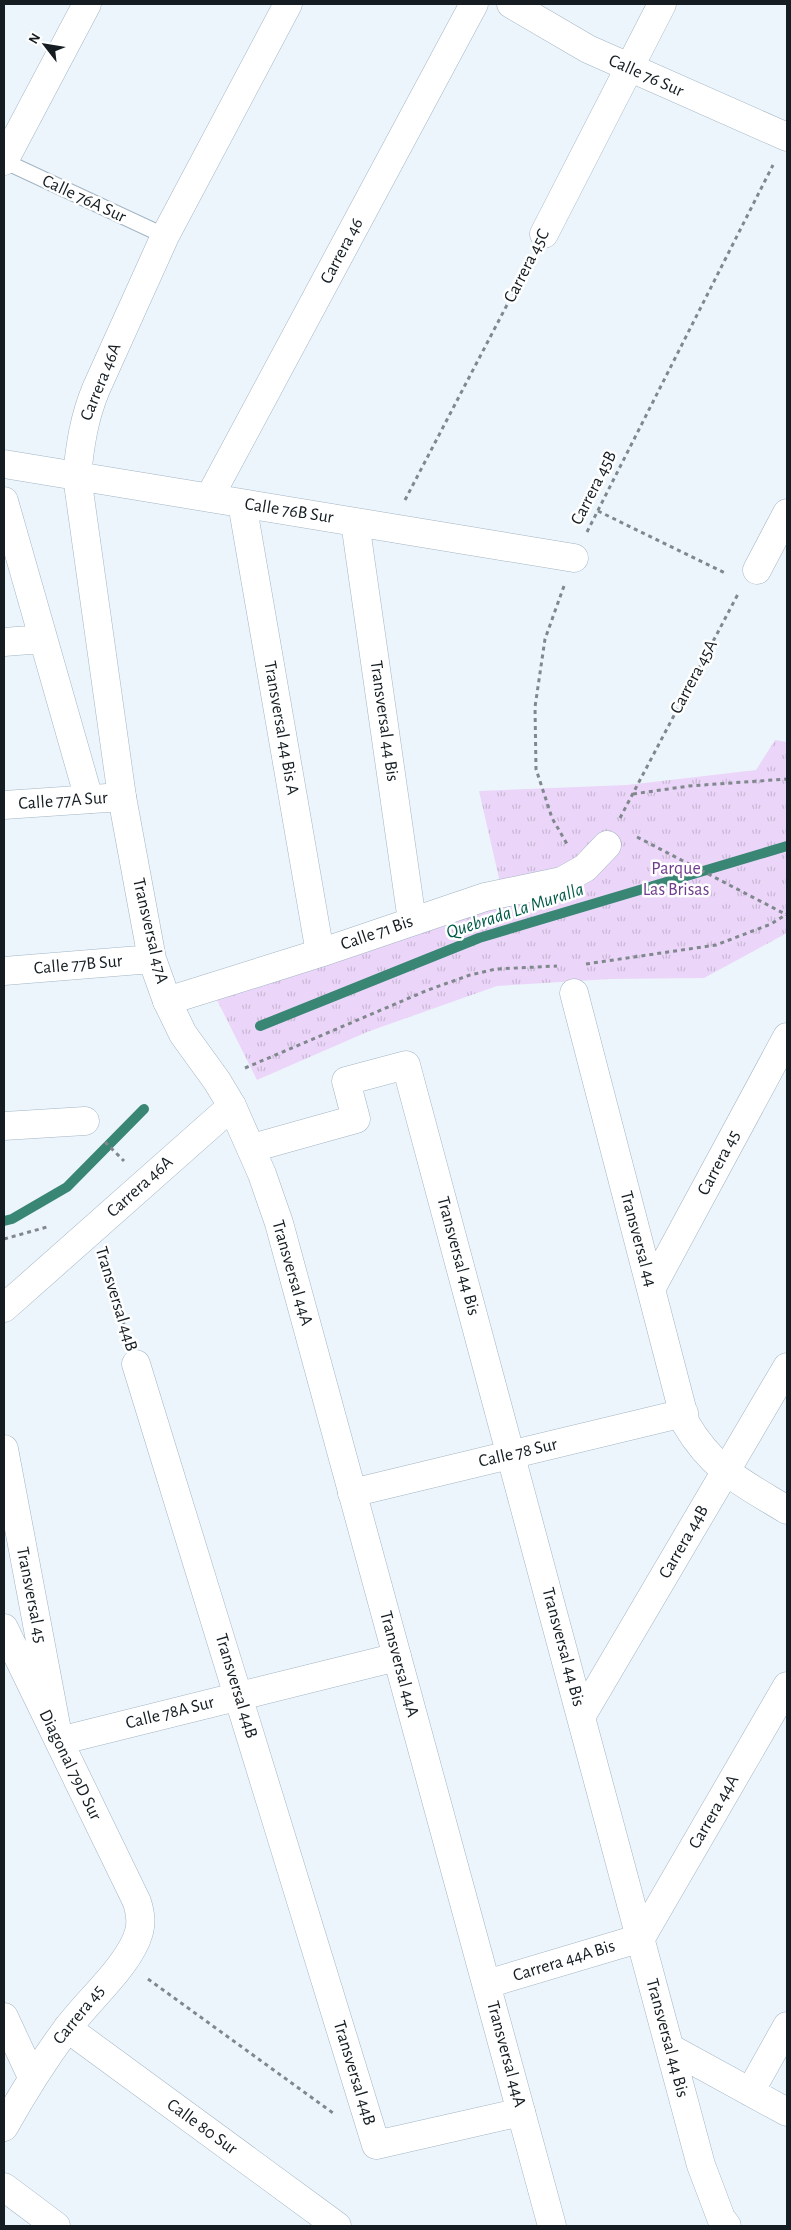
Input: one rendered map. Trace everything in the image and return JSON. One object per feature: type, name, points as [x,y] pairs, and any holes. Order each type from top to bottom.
[{"type":"street","points":[[4,161],[87,4]]},
{"type":"street","name":"Carrera 46A","points":[[122,797],[77,476],[80,436],[87,409],[165,236],[288,4]]},
{"type":"street","name":"Carrera 46","points":[[209,498],[474,4]]},
{"type":"street","name":"Calle 76 Sur","points":[[510,4],[588,49],[787,137]]},
{"type":"street","name":"Carrera 45C","points":[[544,234],[662,4]]},
{"type":"street","name":"Calle 76B Sur","points":[[4,464],[574,558]]},
{"type":"street","points":[[4,501],[89,799]]},
{"type":"street","name":"Transversal 44 Bis A","points":[[242,503],[320,953]]},
{"type":"street","points":[[751,576],[787,513]]},
{"type":"street","name":"Transversal 44 Bis","points":[[355,522],[412,921]]},
{"type":"street","points":[[4,642],[43,639]]},
{"type":"street","name":"Calle 77A Sur","points":[[4,805],[122,797]]},
{"type":"street","name":"Transversal 47A","points":[[122,797],[152,959],[167,1001],[182,1034],[217,1081],[232,1106]]},
{"type":"street","name":"Calle 71 Bis","points":[[167,1001],[320,953],[485,897],[562,881],[585,868],[612,836]]},
{"type":"street","name":"Calle 77B Sur","points":[[4,971],[152,959]]},
{"type":"street","name":"Transversal 44","points":[[574,993],[686,1424],[706,1454],[726,1472]]},
{"type":"street","name":"Carrera 45","points":[[651,1289],[787,1037]]},
{"type":"street","name":"Transversal 44 Bis","points":[[252,1148],[356,1119],[346,1081],[406,1064],[701,2165],[721,2218],[727,2226]]},
{"type":"street","name":"Carrera 46A","points":[[4,1308],[232,1106]]},
{"type":"street","name":"Transversal 44A","points":[[232,1106],[252,1148],[279,1223],[552,2226]]},
{"type":"street","points":[[4,1126],[93,1130]]},
{"type":"street","name":"Transversal 44B","points":[[136,1364],[376,2145],[521,2112]]},
{"type":"street","name":"Carrera 44B","points":[[582,1718],[787,1367]]},
{"type":"street","name":"Calle 78 Sur","points":[[352,1492],[684,1413]]},
{"type":"street","name":"Transversal 45","points":[[4,1449],[58,1741]]},
{"type":"street","points":[[726,1472],[787,1510]]},
{"type":"street","name":"Diagonal 79D Sur","points":[[4,1628],[137,1902]]},
{"type":"street","name":"Calle 78A Sur","points":[[58,1741],[398,1657]]},
{"type":"street","name":"Carrera 44A","points":[[641,1938],[787,1686]]},
{"type":"street","name":"Carrera 45","points":[[4,2127],[32,2077],[67,2028],[124,1961],[140,1931],[141,1916],[137,1902]]},
{"type":"street","name":"Carrera 44A Bis","points":[[486,1984],[641,1938]]},
{"type":"street","points":[[4,2017],[32,2077]]},
{"type":"street","points":[[750,2092],[787,2026]]},
{"type":"street","name":"Calle 80 Sur","points":[[67,2028],[337,2226]]},
{"type":"street","points":[[670,2048],[787,2112]]},
{"type":"street","points":[[4,2187],[56,2226]]},
{"type":"lane","name":"Calle 76A Sur","points":[[4,161],[165,236]]},
{"type":"path","name":"Carrera 45B","points":[[585,868],[552,818],[536,768],[535,707],[545,639],[574,558],[774,164]]},
{"type":"path","name":"Carrera 45C","points":[[391,528],[544,234]]},
{"type":"path","points":[[598,511],[751,576]]},
{"type":"path","name":"Carrera 45A","points":[[612,836],[751,576]]},
{"type":"path","points":[[633,794],[689,786],[787,779]]},
{"type":"path","points":[[612,836],[662,850],[787,914]]},
{"type":"path","points":[[577,965],[716,945],[771,924],[787,914]]},
{"type":"path","points":[[217,1081],[419,993],[470,975],[496,969],[559,966]]},
{"type":"path","points":[[93,1130],[122,1159]]},
{"type":"path","name":"Transversal 44B","points":[[94,1228],[136,1364]]},
{"type":"path","points":[[124,1961],[337,2116]]},
{"type":"green space","name":"Parque Las Brisas","points":[[775,740],[787,742],[787,933],[704,978],[610,979],[497,986],[367,1032],[257,1080],[217,1000],[504,900],[479,791],[627,785],[756,770]]},
{"type":"waterway","name":"Quebrada La Muralla","points":[[260,1026],[479,938],[787,846]]},
{"type":"waterway","name":"Quebrada La Muralla","points":[[4,1221],[12,1219],[67,1187],[144,1109]]}]
